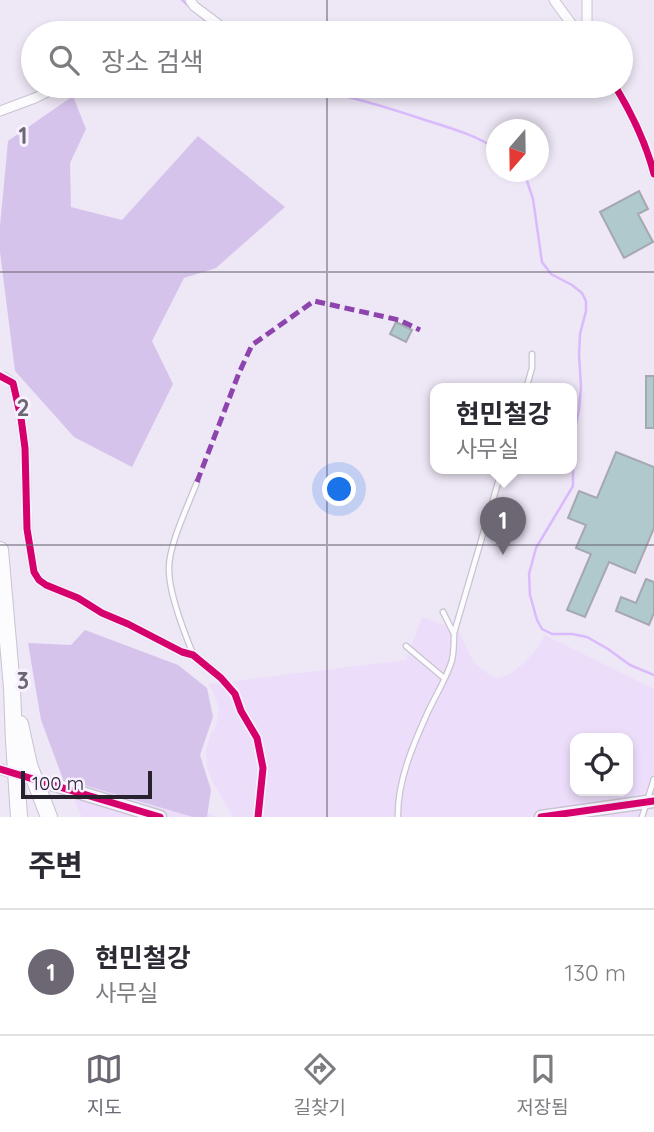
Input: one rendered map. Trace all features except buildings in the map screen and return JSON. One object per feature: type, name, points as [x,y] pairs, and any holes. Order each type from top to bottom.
[{"type":"highway","points":[[0,550],[12,688],[19,817]]},
{"type":"highway","points":[[12,688],[29,765],[50,817]]},
{"type":"street","points":[[190,0],[214,21]]},
{"type":"street","points":[[554,0],[569,20]]},
{"type":"street","points":[[587,0],[587,21]]},
{"type":"street","points":[[0,111],[35,98]]},
{"type":"street","points":[[622,98],[640,133],[654,174]]},
{"type":"street","points":[[4,377],[13,383],[21,418],[27,529],[34,572],[46,585],[193,655],[221,678],[235,694],[241,711],[257,738],[263,768],[258,817]]},
{"type":"street","points":[[52,784],[160,817]]},
{"type":"street","points":[[541,817],[650,802]]},
{"type":"lane","points":[[528,383],[532,354]]},
{"type":"lane","points":[[398,817],[404,774],[426,715],[451,662],[454,633],[501,474]]},
{"type":"lane","points":[[193,655],[179,617],[168,568],[197,482]]},
{"type":"lane","points":[[443,612],[454,633]]},
{"type":"lane","points":[[406,646],[444,678]]},
{"type":"lane","points":[[642,817],[650,802],[654,779]]},
{"type":"shaded area","points":[[74,98],[86,129],[70,163],[71,207],[122,220],[198,136],[285,207],[216,268],[184,278],[152,341],[173,384],[132,467],[74,437],[15,371],[0,252],[8,141]]},
{"type":"shaded area","points":[[422,617],[458,630],[473,661],[495,678],[508,675],[523,664],[545,635],[654,689],[654,774],[641,817],[233,817],[207,767],[206,751],[219,711],[216,698],[208,684],[406,660]]},
{"type":"shaded area","points":[[85,630],[178,665],[207,688],[213,717],[200,755],[211,790],[207,817],[193,817],[63,779],[41,720],[28,643],[71,645]]},
{"type":"shaded area","points":[[75,769],[217,817],[82,817],[75,803]]},
{"type":"waterway","points":[[182,0],[206,21]]},
{"type":"waterway","points":[[350,98],[460,131],[486,143]]},
{"type":"waterway","points":[[527,182],[533,199],[542,262],[551,274],[582,293],[586,301],[580,334],[581,387],[577,419]]},
{"type":"waterway","points":[[573,474],[573,486],[536,548],[529,574],[530,595],[537,620],[542,629],[552,634],[587,637],[630,665],[654,675]]},
{"type":"tunnel","points":[[0,769],[23,776]]},
{"type":"marked path","points":[[197,482],[252,345],[314,301],[399,320],[420,330]]},
{"type":"cycle path","points":[[622,98],[638,129],[654,174]]},
{"type":"cycle path","points":[[0,376],[13,383],[21,418],[25,448],[27,529],[34,572],[46,585],[193,655],[221,678],[235,694],[241,711],[257,738],[263,768],[258,817]]},
{"type":"cycle path","points":[[0,769],[160,817]]},
{"type":"cycle path","points":[[541,817],[654,801]]},
{"type":"place","name":"현민철강","points":[[503,555]]}]
